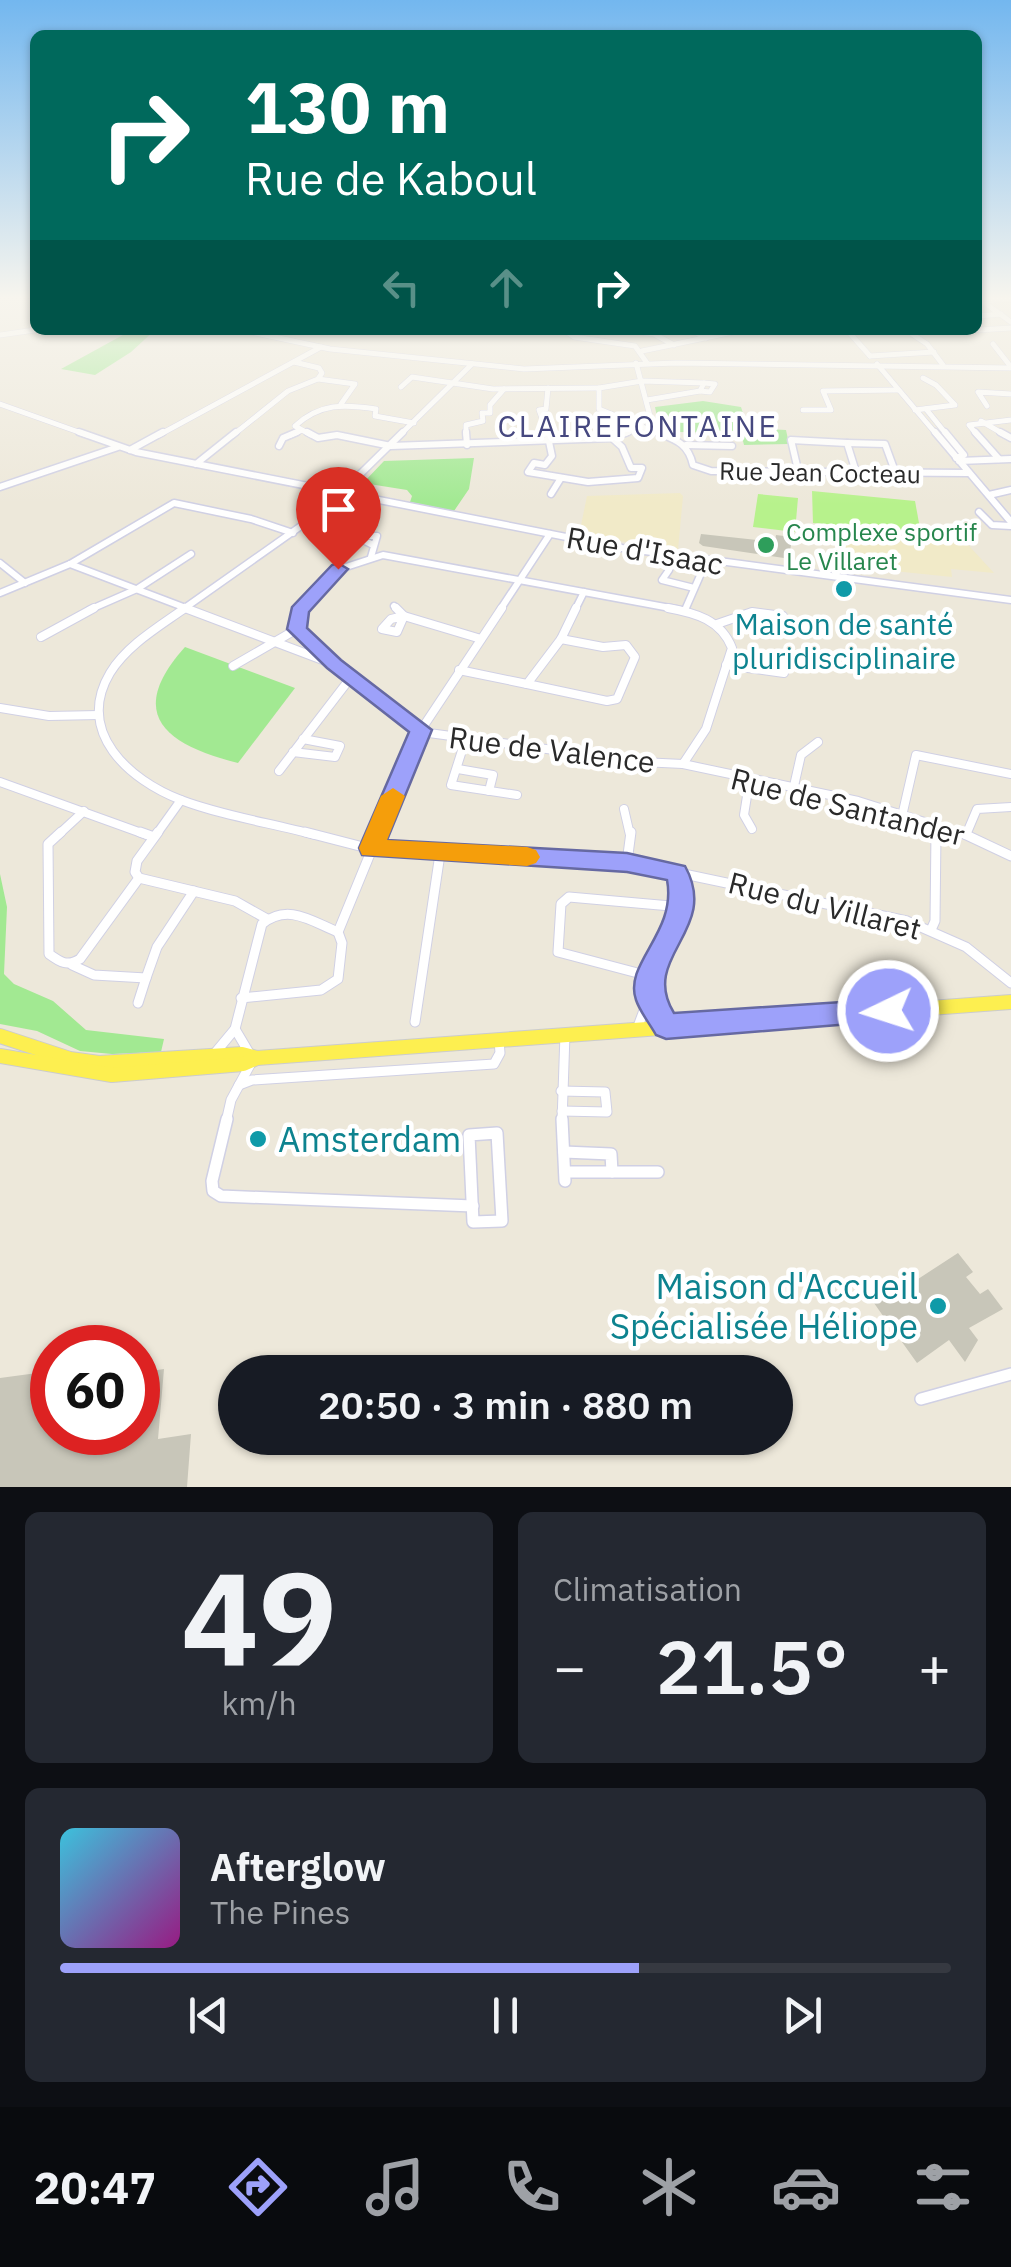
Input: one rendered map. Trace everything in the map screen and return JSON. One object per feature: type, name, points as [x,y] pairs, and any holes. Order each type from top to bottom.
[{"type":"main road","points":[[0,1036],[70,1059],[99,1064],[254,1057],[1011,1002]]},
{"type":"main road","points":[[0,1056],[75,1072],[112,1075],[243,1064],[254,1057]]},
{"type":"street","points":[[130,450],[288,365]]},
{"type":"street","points":[[308,365],[319,368],[322,373],[318,379]]},
{"type":"street","points":[[0,708],[49,716],[99,715],[105,684],[141,638],[343,494],[471,365]]},
{"type":"street","points":[[488,365],[540,370],[614,365]]},
{"type":"street","points":[[414,423],[375,416],[376,409],[341,404],[316,408],[295,426],[318,438],[343,432],[391,446],[612,438],[642,426],[650,416],[637,365]]},
{"type":"street","points":[[878,365],[1011,524]]},
{"type":"street","points":[[923,365],[1011,368]]},
{"type":"street","points":[[403,385],[420,378],[504,389],[530,388],[531,392],[599,388],[642,380],[715,384],[710,392],[647,400]]},
{"type":"street","points":[[915,410],[954,404],[923,378]]},
{"type":"street","points":[[196,464],[288,391],[318,379],[355,384],[341,404]]},
{"type":"street","points":[[700,391],[704,382]]},
{"type":"street","name":"Rue Jean Cocteau","points":[[599,388],[601,412],[686,446],[732,446]]},
{"type":"street","points":[[467,445],[466,426],[491,420],[490,406],[504,389]]},
{"type":"street","points":[[544,465],[552,456],[552,442],[539,410],[546,409],[549,390]]},
{"type":"street","points":[[803,410],[832,410],[823,392],[898,390]]},
{"type":"street","points":[[986,406],[978,392],[1011,394]]},
{"type":"street","name":"Rue d'Isaac","points":[[0,404],[118,447],[343,494],[706,562],[1011,600]]},
{"type":"street","points":[[926,410],[964,455],[957,460]]},
{"type":"street","points":[[999,460],[969,428],[971,423],[981,421],[1011,420]]},
{"type":"street","points":[[981,421],[1011,438]]},
{"type":"street","points":[[933,431],[944,430]]},
{"type":"street","points":[[279,446],[284,438],[300,431]]},
{"type":"street","points":[[542,474],[548,466],[534,463],[528,472],[561,478],[626,482],[638,478],[642,468],[638,458],[627,458],[612,438]]},
{"type":"street","points":[[798,470],[792,440],[884,444],[896,474]]},
{"type":"street","points":[[847,443],[856,472]]},
{"type":"street","name":"Rue Jean Cocteau","points":[[686,446],[693,465],[710,471],[969,473]]},
{"type":"street","points":[[0,487],[118,447]]},
{"type":"street","points":[[957,460],[1011,458]]},
{"type":"street","points":[[0,476],[10,483]]},
{"type":"street","points":[[550,494],[561,478]]},
{"type":"street","points":[[988,495],[1011,490]]},
{"type":"street","points":[[0,593],[70,564],[174,503],[250,519],[293,533]]},
{"type":"street","points":[[979,512],[992,525],[1011,524]]},
{"type":"street","points":[[241,998],[321,990],[338,979],[342,943],[338,932],[421,730],[550,534]]},
{"type":"street","points":[[372,556],[373,545]]},
{"type":"street","points":[[41,637],[64,621],[136,589],[190,554]]},
{"type":"street","points":[[297,629],[299,611],[338,569],[372,556],[402,556],[684,611],[717,624],[752,612],[783,616]]},
{"type":"street","points":[[684,611],[706,562]]},
{"type":"street","points":[[0,563],[25,582]]},
{"type":"street","points":[[70,564],[334,664]]},
{"type":"street","points":[[670,570],[662,580],[694,588]]},
{"type":"street","points":[[527,684],[539,663],[562,639],[584,592]]},
{"type":"street","points":[[394,606],[404,616],[481,639]]},
{"type":"street","name":"Rue de Valence","points":[[421,730],[641,762],[683,764],[706,729],[726,665],[730,640],[717,624]]},
{"type":"street","points":[[234,666],[297,629]]},
{"type":"street","points":[[297,629],[334,664],[421,730]]},
{"type":"street","points":[[459,670],[607,702],[617,699],[636,657],[626,645],[602,647],[562,639]]},
{"type":"street","points":[[726,665],[784,674]]},
{"type":"street","points":[[279,770],[352,676]]},
{"type":"street","name":"Rue du Villaret","points":[[99,715],[104,739],[119,761],[139,778],[181,800],[371,848],[627,862],[907,921],[966,948],[1011,982]]},
{"type":"street","points":[[466,738],[451,785],[516,795]]},
{"type":"street","points":[[292,752],[336,757],[340,746],[303,739]]},
{"type":"street","points":[[794,786],[801,755],[818,742]]},
{"type":"street","points":[[902,816],[916,755],[1011,774]]},
{"type":"street","name":"Rue de Santander","points":[[683,764],[794,786],[902,816],[966,834],[1011,856]]},
{"type":"street","points":[[458,769],[493,775],[488,791]]},
{"type":"street","points":[[750,777],[744,814],[752,830]]},
{"type":"street","points":[[0,782],[154,837]]},
{"type":"street","points":[[181,800],[137,861],[134,872],[139,878],[235,900],[267,918]]},
{"type":"street","points":[[624,808],[631,830],[627,862]]},
{"type":"street","points":[[966,834],[976,809],[1011,808]]},
{"type":"street","points":[[84,811],[48,844],[48,954],[94,976],[146,978]]},
{"type":"street","points":[[931,930],[935,920],[936,826]]},
{"type":"street","points":[[414,1022],[440,854]]},
{"type":"street","points":[[637,1028],[649,998],[649,976],[677,928],[682,906],[676,873]]},
{"type":"street","points":[[72,965],[139,878]]},
{"type":"street","points":[[138,1003],[157,947],[194,891]]},
{"type":"street","points":[[649,976],[558,952],[561,904],[569,897],[682,906]]},
{"type":"street","points":[[212,1056],[235,1029],[267,918],[293,912],[338,932]]},
{"type":"street","points":[[649,998],[666,1026]]},
{"type":"street","points":[[235,1029],[254,1057],[231,1100],[212,1181],[220,1196],[473,1206]]},
{"type":"street","points":[[565,1034],[561,1090],[565,1176],[658,1172]]},
{"type":"street","points":[[239,1085],[252,1080],[494,1064],[500,1053],[499,1040]]},
{"type":"street","points":[[561,1090],[606,1092],[606,1112],[562,1111]]},
{"type":"street","points":[[497,1133],[502,1221],[473,1222],[473,1206],[469,1135],[497,1133]]},
{"type":"street","points":[[564,1152],[611,1154],[612,1172]]},
{"type":"street","points":[[921,1399],[1011,1374]]},
{"type":"shaded area","points":[[587,496],[683,496],[678,550],[579,535]]},
{"type":"shaded area","points":[[845,531],[936,540],[937,535],[960,536],[994,573],[951,569],[952,577],[845,566]]},
{"type":"green space","points":[[68,365],[110,365],[95,375],[61,369]]},
{"type":"green space","points":[[703,401],[741,407],[748,428],[786,430],[789,444],[744,445],[741,433],[672,435],[651,425],[657,417],[655,407]]},
{"type":"green space","points":[[474,458],[469,489],[454,511],[410,502],[412,496],[407,490],[363,483],[384,461]]},
{"type":"green space","points":[[812,491],[915,501],[921,534],[813,523]]},
{"type":"green space","points":[[758,494],[798,498],[795,532],[753,527]]},
{"type":"green space","points":[[185,647],[295,688],[238,763],[191,747],[162,724],[156,709],[158,691]]},
{"type":"green space","points":[[0,874],[7,907],[4,974],[14,984],[53,1001],[86,1030],[164,1039],[161,1052],[80,1051],[37,1031],[0,1024]]},
{"type":"building","name":"Complexe sportif Le Villaret","points":[[701,534],[775,542],[776,535],[792,537],[790,552],[785,551],[784,558],[703,546],[699,543]]},
{"type":"building","name":"Maison d'Accueil Spécialisée Héliope","points":[[958,1253],[973,1272],[966,1277],[980,1294],[988,1289],[1003,1309],[969,1328],[978,1340],[965,1362],[949,1340],[917,1363],[902,1342],[910,1337],[896,1318],[888,1323],[874,1303],[893,1291],[895,1294]]},
{"type":"building","points":[[164,1369],[160,1416],[160,1370]]},
{"type":"building","points":[[30,1374],[30,1455],[160,1455],[160,1439],[191,1434],[187,1487],[0,1487],[0,1378]]},
{"type":"slow traffic","points":[[393,796],[371,848],[527,857]]},
{"type":"place","name":"Complexe sportif Le Villaret","points":[[766,545]]},
{"type":"place","name":"Maison de santé pluridisciplinaire","points":[[844,589]]},
{"type":"place","name":"Amsterdam","points":[[258,1139]]},
{"type":"place","name":"Maison d'Accueil Spécialisée Héliope","points":[[938,1306]]},
{"type":"district","name":"CLAIREFONTAINE","points":[[638,425]]},
{"type":"route","points":[[338,569],[299,611],[297,629],[334,664],[421,730],[371,848],[627,862],[676,873],[681,884],[681,918],[649,976],[649,998],[666,1026],[888,1011]]}]
